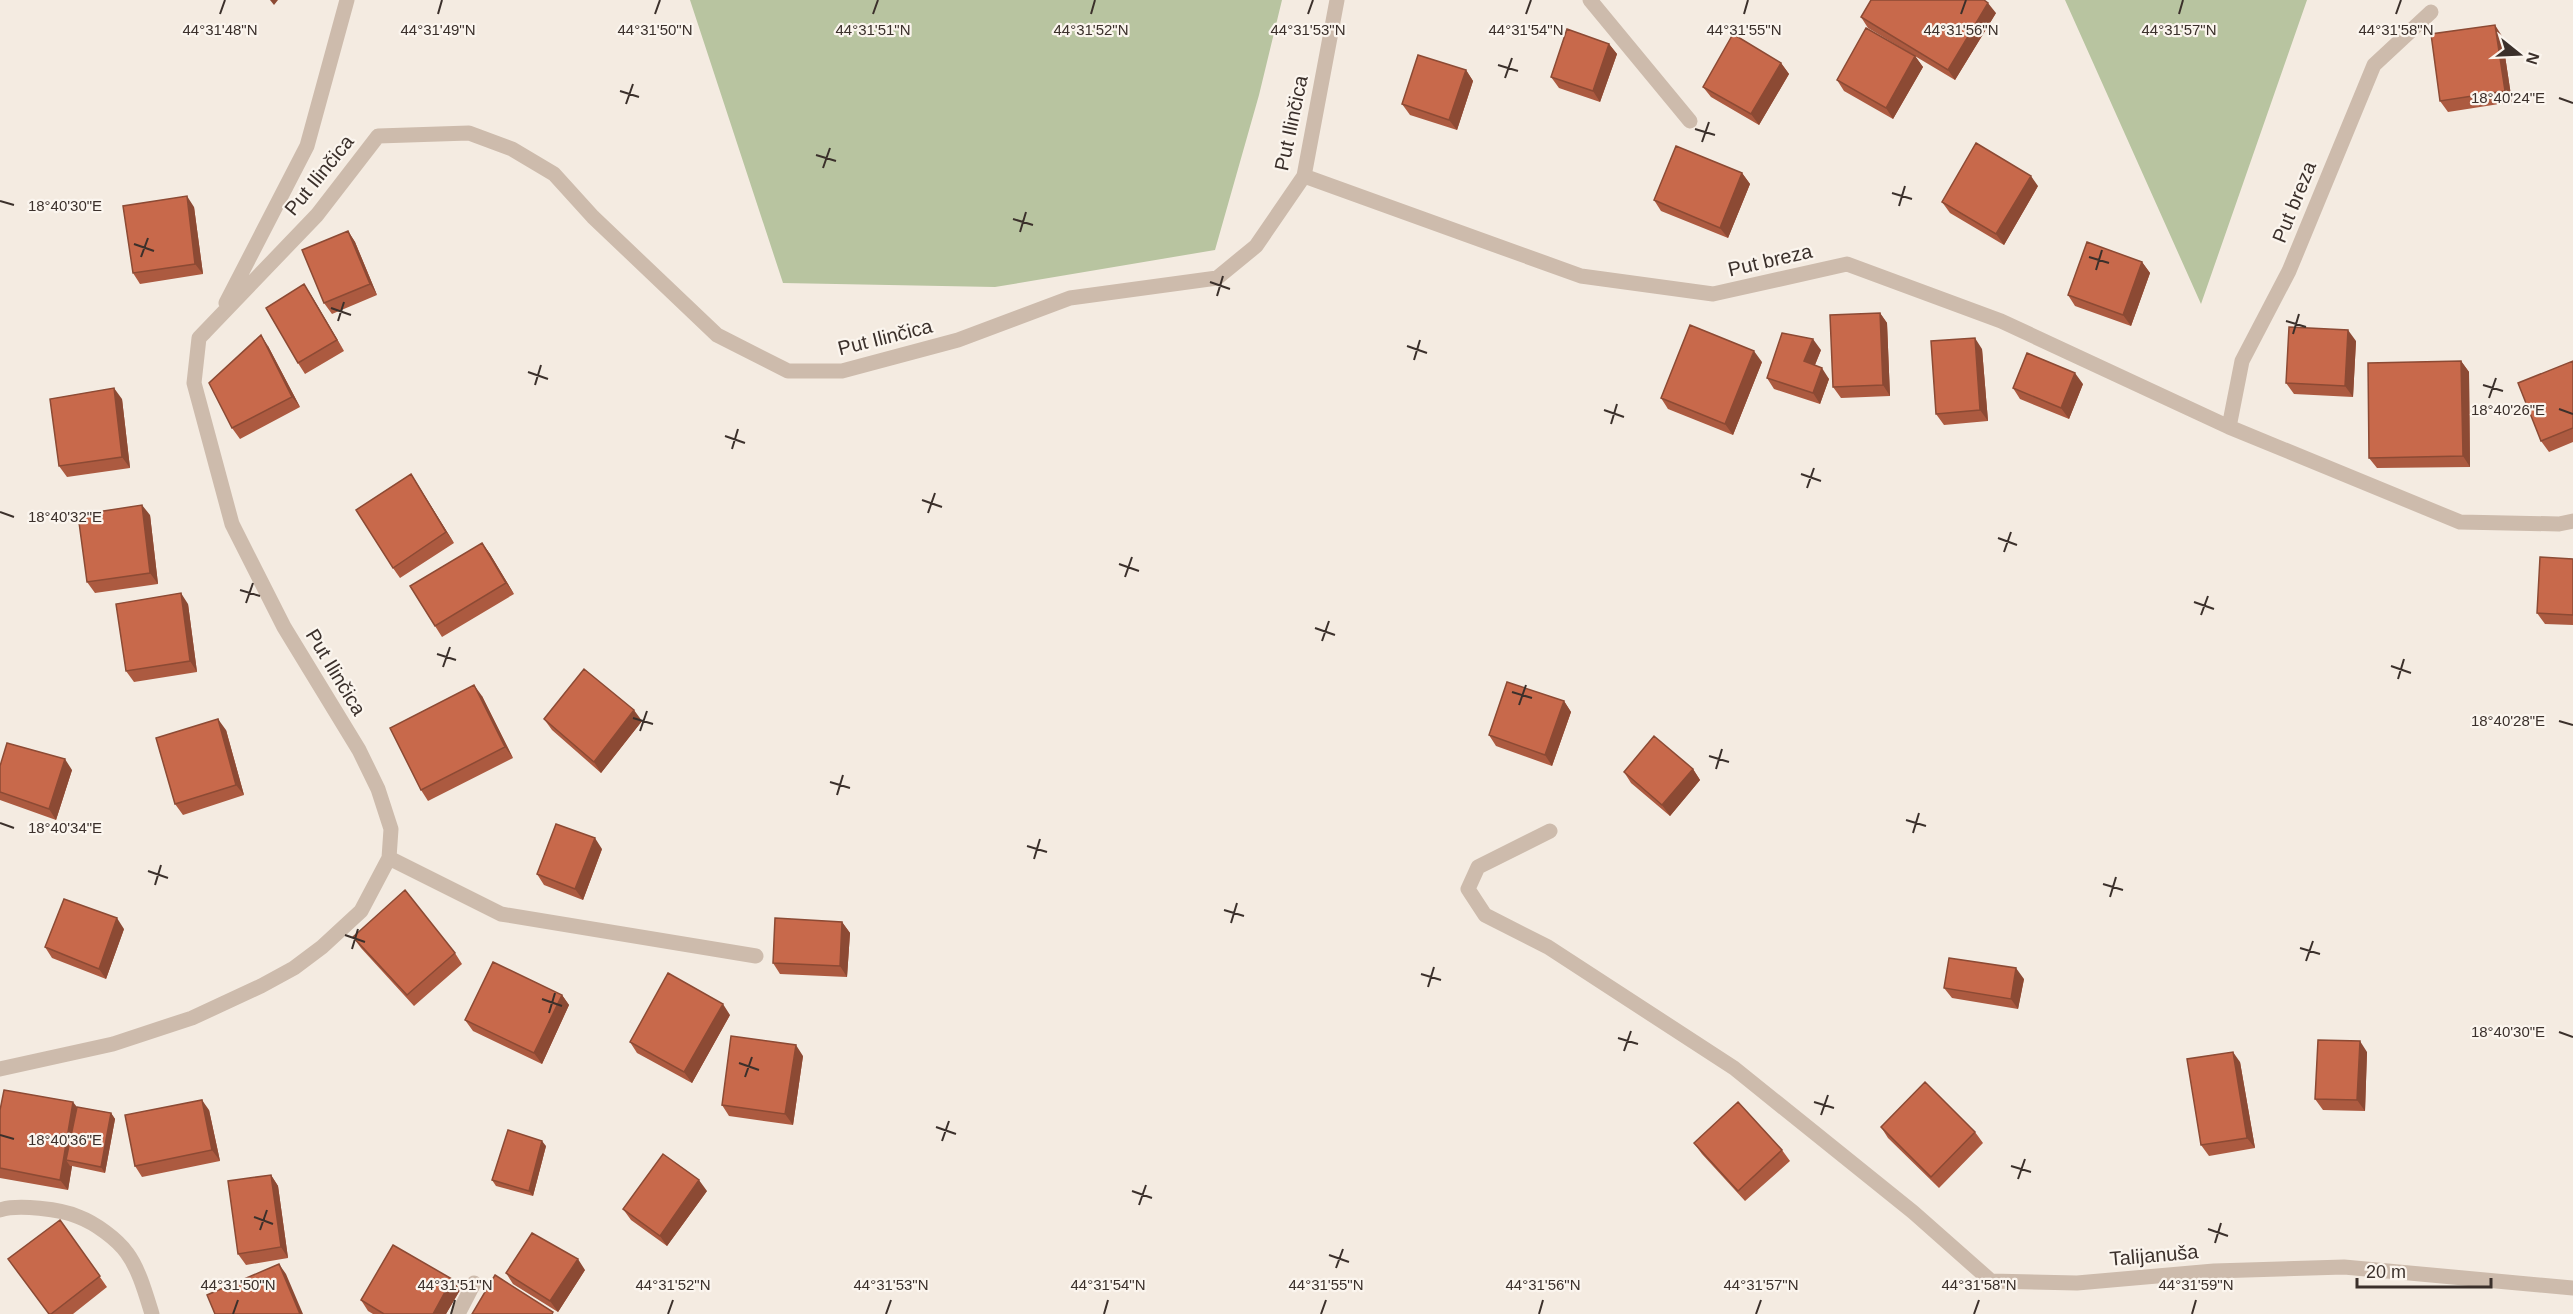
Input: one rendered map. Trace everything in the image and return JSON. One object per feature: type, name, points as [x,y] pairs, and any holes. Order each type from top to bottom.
[{"type":"street","name":"Put Ilinčica","points":[[0,1069],[124,1040],[192,1018],[269,982],[322,948],[361,911],[389,858],[391,829],[378,789],[359,750],[284,627],[232,524],[194,383],[199,338],[220,314],[307,146],[347,0]]},
{"type":"street","name":"Put Ilinčica","points":[[199,338],[317,215],[378,136],[469,133],[512,149],[554,174],[593,217],[717,335],[788,371],[842,371],[958,340],[1070,298],[1216,278],[1256,246],[1304,176],[1337,0]]},
{"type":"street","points":[[1590,0],[1690,121]]},
{"type":"street","name":"Put breza","points":[[2229,427],[2242,362],[2289,271],[2374,65],[2431,12]]},
{"type":"street","name":"Put breza","points":[[1304,176],[1581,276],[1713,294],[1847,264],[2001,321],[2229,427],[2460,522],[2559,524],[2573,520]]},
{"type":"street","name":"Talijanuša","points":[[1550,831],[1478,867],[1468,889],[1485,915],[1548,947],[1734,1068],[1913,1212],[1991,1281],[2077,1283],[2214,1271],[2344,1267],[2573,1288]]},
{"type":"street","points":[[389,858],[501,914],[756,956]]},
{"type":"street","points":[[0,1210],[8,1207],[55,1211],[79,1216],[104,1233],[128,1254],[152,1314]]},
{"type":"street","points":[[458,1314],[474,1283]]},
{"type":"green space","points":[[690,0],[1282,0],[1259,95],[1215,250],[995,287],[783,283]]},
{"type":"green space","points":[[2065,0],[2307,0],[2201,304]]},
{"type":"building","points":[[1871,0],[1984,0],[1988,3],[1948,70],[1861,17]]},
{"type":"building","points":[[2495,25],[2505,91],[2440,101],[2431,34]]},
{"type":"building","points":[[1866,28],[1915,56],[1886,108],[1837,80]]},
{"type":"building","points":[[1567,29],[1609,44],[1593,91],[1551,77]]},
{"type":"building","points":[[1733,34],[1781,63],[1751,114],[1703,87]]},
{"type":"building","points":[[1418,55],[1466,70],[1449,120],[1402,104]]},
{"type":"building","points":[[1976,143],[2031,176],[1996,234],[1942,202]]},
{"type":"building","points":[[1676,146],[1742,173],[1720,228],[1654,200]]},
{"type":"building","points":[[187,196],[195,264],[133,273],[123,206]]},
{"type":"building","points":[[348,231],[370,284],[324,303],[302,250]]},
{"type":"building","points":[[2087,242],[2142,262],[2123,315],[2068,295]]},
{"type":"building","points":[[304,284],[337,340],[298,363],[266,308]]},
{"type":"building","points":[[1880,313],[1883,385],[1833,387],[1830,315]]},
{"type":"building","points":[[1690,325],[1754,351],[1725,424],[1661,398]]},
{"type":"building","points":[[2289,327],[2348,330],[2345,386],[2286,383]]},
{"type":"building","points":[[1782,333],[1813,339],[1804,361],[1822,368],[1813,393],[1767,378]]},
{"type":"building","points":[[261,335],[292,397],[232,428],[209,383]]},
{"type":"building","points":[[1975,338],[1980,410],[1936,414],[1931,341]]},
{"type":"building","points":[[2027,353],[2075,373],[2061,408],[2013,388]]},
{"type":"building","points":[[2461,361],[2463,456],[2369,458],[2368,363]]},
{"type":"building","points":[[2573,361],[2573,428],[2541,441],[2518,383]]},
{"type":"building","points":[[114,388],[122,457],[59,466],[50,399]]},
{"type":"building","points":[[411,474],[446,532],[393,568],[356,510]]},
{"type":"building","points":[[142,505],[150,573],[87,582],[78,515]]},
{"type":"building","points":[[482,543],[506,583],[435,626],[410,586]]},
{"type":"building","points":[[2540,557],[2573,559],[2573,615],[2537,613]]},
{"type":"building","points":[[181,593],[190,661],[126,671],[116,604]]},
{"type":"building","points":[[584,669],[634,710],[594,762],[544,719]]},
{"type":"building","points":[[1507,682],[1564,701],[1545,755],[1489,735]]},
{"type":"building","points":[[474,685],[505,747],[421,790],[390,728]]},
{"type":"building","points":[[218,719],[236,785],[175,804],[156,738]]},
{"type":"building","points":[[1654,736],[1693,769],[1662,805],[1624,772]]},
{"type":"building","points":[[7,743],[65,759],[49,809],[0,792],[0,766]]},
{"type":"building","points":[[556,824],[595,838],[575,889],[537,874]]},
{"type":"building","points":[[405,890],[455,953],[407,995],[353,937]]},
{"type":"building","points":[[64,899],[117,918],[99,969],[45,947]]},
{"type":"building","points":[[775,918],[842,922],[840,966],[773,963]]},
{"type":"building","points":[[1949,958],[2016,968],[2011,999],[1944,988]]},
{"type":"building","points":[[493,962],[562,995],[534,1053],[465,1020]]},
{"type":"building","points":[[668,973],[723,1004],[684,1072],[630,1042]]},
{"type":"building","points":[[731,1036],[796,1045],[785,1114],[722,1105]]},
{"type":"building","points":[[2318,1040],[2360,1041],[2357,1100],[2315,1099]]},
{"type":"building","points":[[2233,1052],[2247,1138],[2201,1145],[2187,1059]]},
{"type":"building","points":[[1925,1082],[1975,1132],[1931,1177],[1881,1127]]},
{"type":"building","points":[[4,1090],[73,1102],[60,1180],[0,1168],[0,1110]]},
{"type":"building","points":[[202,1100],[212,1150],[135,1166],[125,1115]]},
{"type":"building","points":[[1738,1102],[1782,1150],[1738,1191],[1694,1143]]},
{"type":"building","points":[[77,1107],[111,1113],[101,1167],[66,1160]]},
{"type":"building","points":[[508,1130],[542,1141],[529,1191],[492,1180]]},
{"type":"building","points":[[663,1154],[699,1180],[660,1236],[623,1209]]},
{"type":"building","points":[[271,1175],[281,1247],[238,1254],[228,1181]]},
{"type":"building","points":[[60,1220],[100,1276],[49,1314],[8,1259]]},
{"type":"building","points":[[532,1233],[578,1259],[550,1301],[506,1273]]},
{"type":"building","points":[[393,1245],[452,1279],[433,1314],[384,1314],[361,1300]]},
{"type":"building","points":[[279,1264],[300,1314],[215,1314],[207,1295]]},
{"type":"building","points":[[495,1275],[553,1312],[552,1314],[472,1314]]}]
